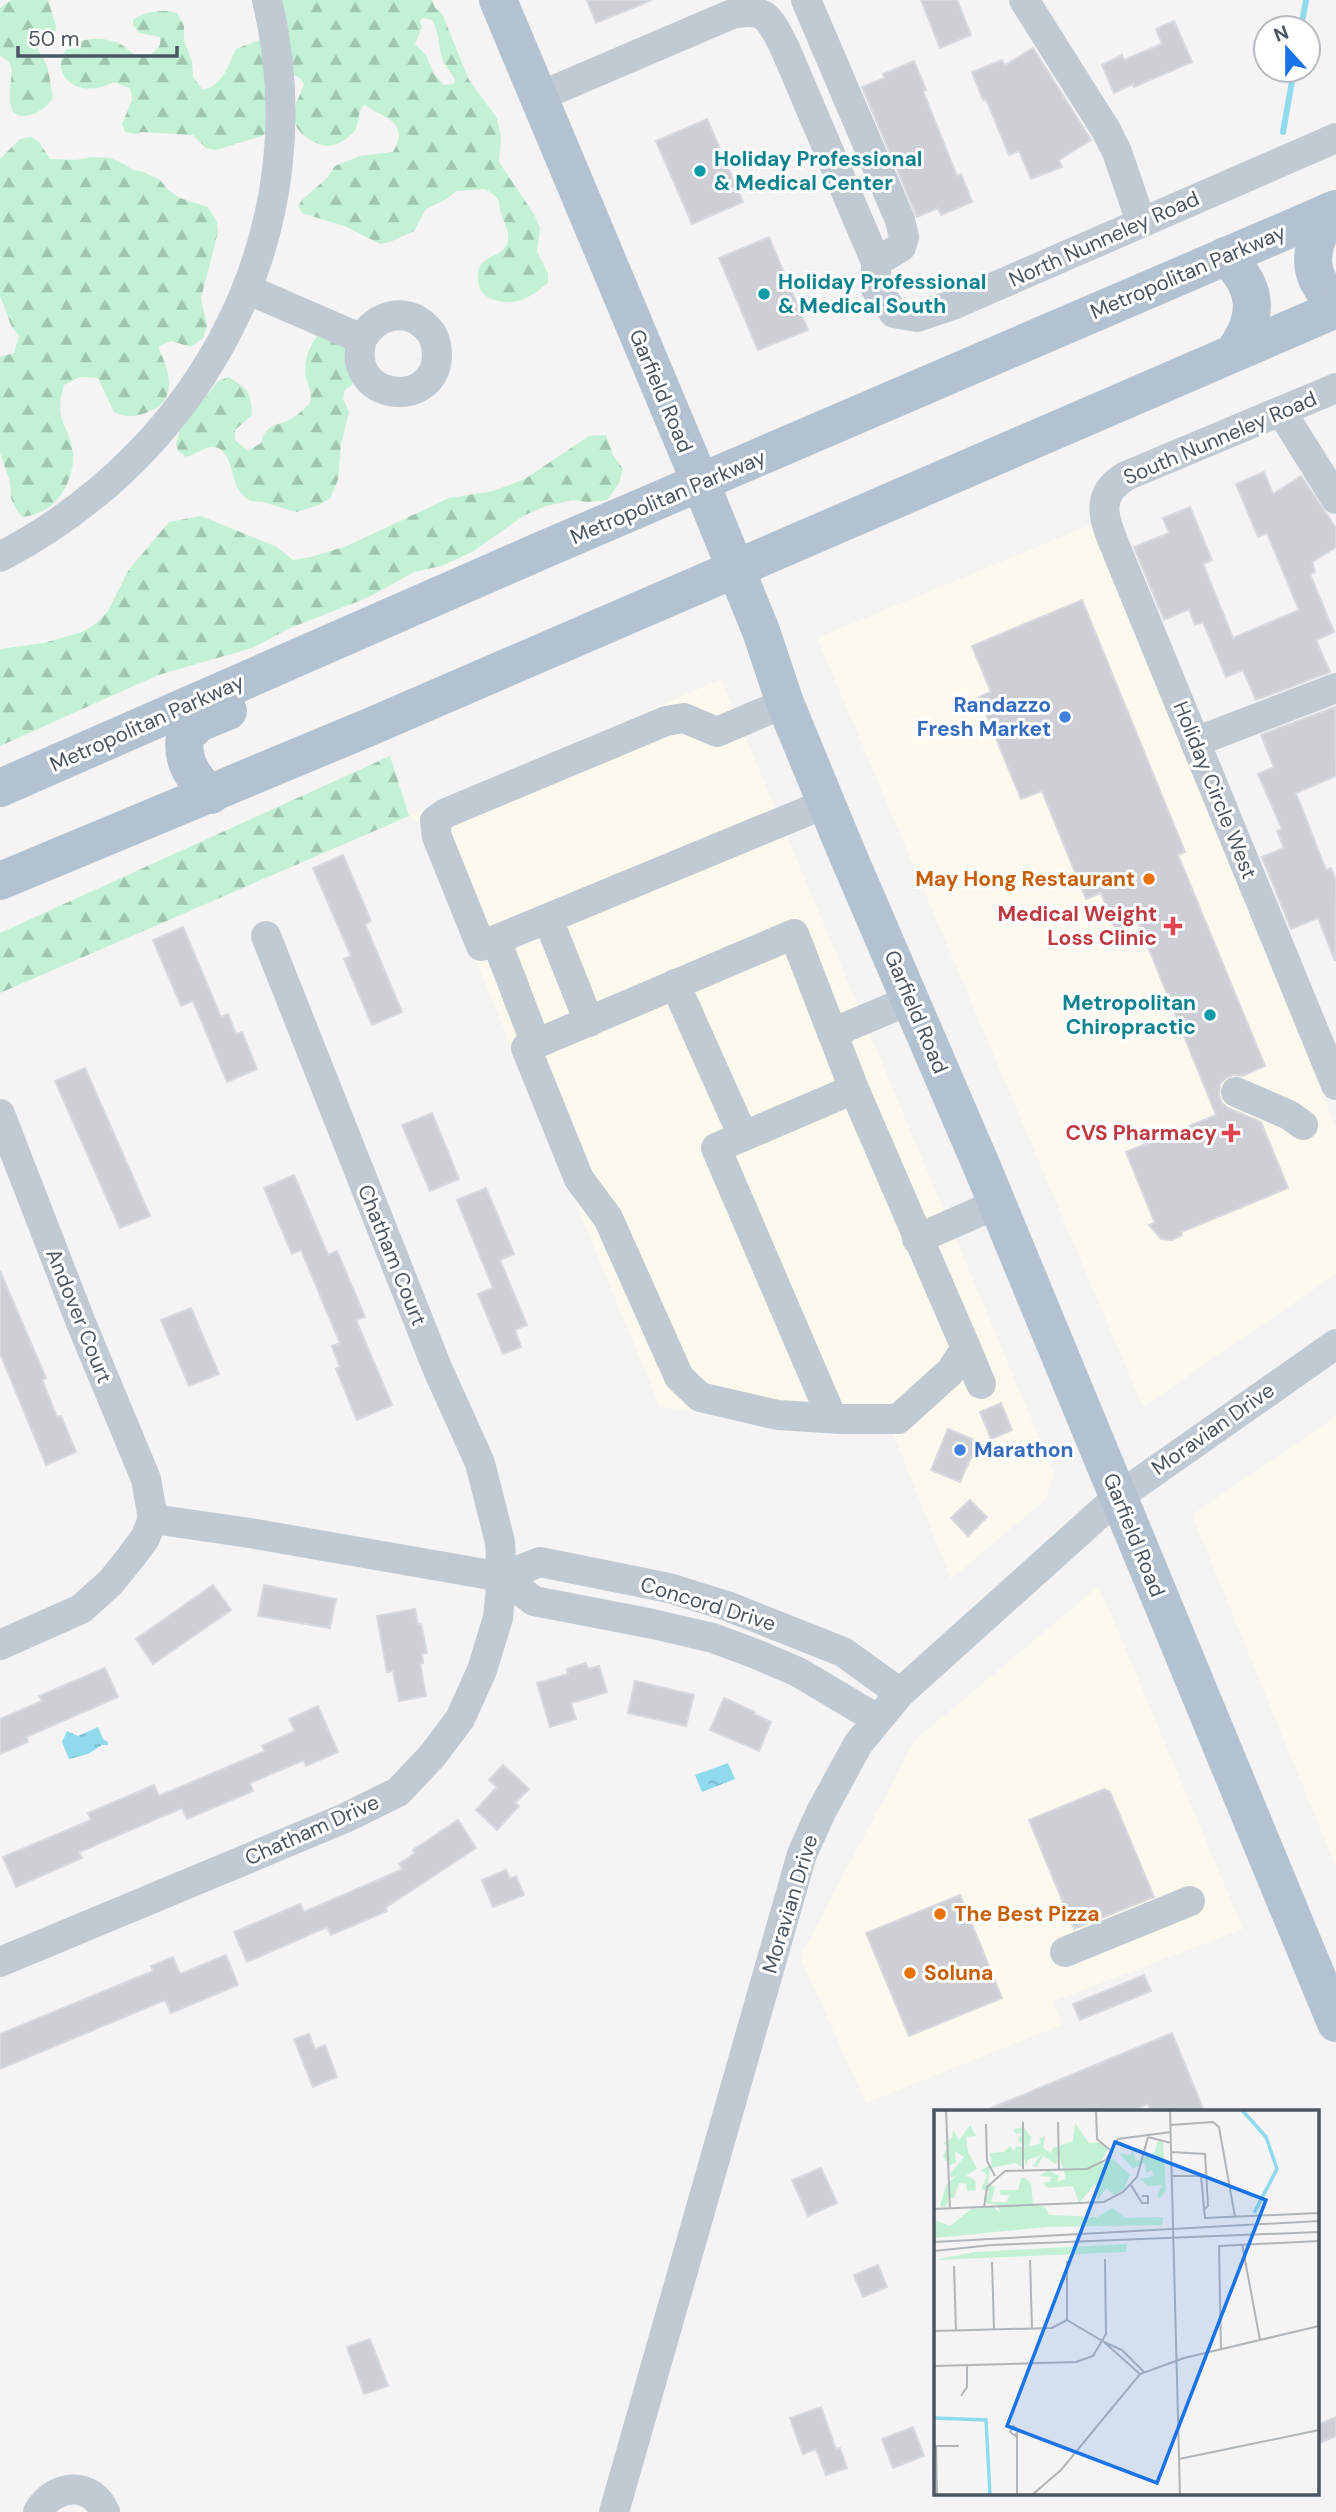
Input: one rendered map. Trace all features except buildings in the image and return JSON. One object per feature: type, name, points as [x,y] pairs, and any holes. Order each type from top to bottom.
[{"type":"main road","name":"Garfield Road","points":[[498,0],[701,484],[761,631],[785,703],[997,1204],[1336,2023]]},
{"type":"main road","name":"Metropolitan Parkway","points":[[0,788],[538,552],[1333,210]]},
{"type":"main road","points":[[1333,210],[1318,232],[1313,249],[1313,264],[1316,276],[1336,302]]},
{"type":"main road","points":[[1225,256],[1246,280],[1252,295],[1250,323],[1246,335],[1234,352]]},
{"type":"main road","points":[[0,881],[211,795],[1336,309]]},
{"type":"main road","points":[[211,795],[190,771],[185,758],[185,736],[199,723],[498,596],[538,552]]},
{"type":"street","points":[[0,557],[47,530],[92,498],[149,445],[208,365],[229,328],[247,289],[273,205],[278,169],[280,75],[267,0]]},
{"type":"street","points":[[806,0],[900,220],[904,237],[901,247],[876,262]]},
{"type":"street","points":[[1024,0],[1107,130],[1141,222]]},
{"type":"street","name":"North Nunneley Road","points":[[538,97],[732,14],[760,12],[771,22],[784,46],[876,262],[876,289],[894,313],[917,317],[1039,268],[1336,138]]},
{"type":"street","points":[[247,289],[362,338]]},
{"type":"street","name":"South Nunneley Road","points":[[1107,493],[1114,483],[1126,476],[1336,388]]},
{"type":"street","points":[[1281,411],[1336,499]]},
{"type":"street","name":"Holiday Circle West","points":[[1107,493],[1104,504],[1105,518],[1336,1084]]},
{"type":"street","points":[[1195,742],[1336,688]]},
{"type":"street","points":[[785,703],[717,732],[684,718],[666,721],[446,813],[435,821],[437,837],[481,946],[827,803]]},
{"type":"street","points":[[548,919],[589,1022]]},
{"type":"street","points":[[966,1348],[950,1372],[898,1419],[832,1419],[778,1415],[700,1397],[679,1377],[608,1218],[579,1179],[526,1048],[794,934],[854,1089],[917,1239],[966,1348],[981,1384]]},
{"type":"street","name":"Chatham Court","points":[[266,936],[438,1370],[480,1463],[500,1542],[502,1577]]},
{"type":"street","points":[[496,940],[536,1044]]},
{"type":"street","points":[[675,984],[743,1136]]},
{"type":"street","points":[[832,1033],[911,1000]]},
{"type":"street","points":[[832,1419],[716,1148],[854,1089]]},
{"type":"street","points":[[1236,1092],[1289,1115],[1303,1125]]},
{"type":"street","name":"Andover Court","points":[[0,1114],[81,1323],[146,1479],[153,1519]]},
{"type":"street","points":[[917,1239],[997,1204]]},
{"type":"street","name":"Moravian Drive","points":[[614,2512],[802,1854],[840,1774],[858,1744],[900,1693],[1118,1497],[1336,1344]]},
{"type":"street","points":[[0,1645],[81,1609],[111,1582],[145,1538],[153,1519]]},
{"type":"street","name":"Concord Drive","points":[[153,1519],[502,1577],[534,1601],[713,1638],[756,1654],[798,1672],[877,1718]]},
{"type":"street","name":"Concord Drive","points":[[502,1577],[540,1562],[669,1588],[727,1606],[843,1651],[900,1693]]},
{"type":"street","name":"Chatham Drive","points":[[0,1962],[345,1818],[398,1791],[432,1756],[460,1719],[482,1670],[498,1618],[502,1577]]},
{"type":"street","points":[[1065,1952],[1190,1901]]},
{"type":"street","points":[[38,2512],[44,2502],[53,2495],[64,2490],[75,2490],[96,2499],[105,2512]]},
{"type":"shaded area","points":[[1095,523],[1336,1128],[1336,1274],[1143,1407],[817,638]]},
{"type":"shaded area","points":[[721,679],[1054,1473],[1046,1499],[951,1579],[893,1433],[660,1407],[419,823],[409,816]]},
{"type":"shaded area","points":[[1336,1416],[1336,1867],[1192,1515]]},
{"type":"shaded area","points":[[1099,1586],[1243,1929],[1054,2001],[1061,2025],[866,2103],[800,1957],[915,1740]]},
{"type":"green space","points":[[11,0],[48,0],[56,26],[55,35],[37,38],[39,51],[47,65],[53,98],[42,110],[26,116],[13,111],[10,97],[11,67],[7,60],[0,56],[0,8]]},
{"type":"green space","points":[[267,0],[432,0],[443,16],[469,80],[497,118],[501,137],[499,162],[540,228],[537,252],[548,274],[548,282],[532,295],[516,301],[496,300],[481,291],[478,274],[480,266],[503,250],[508,236],[498,199],[485,189],[456,191],[426,209],[414,231],[380,244],[347,227],[302,213],[299,206],[301,201],[328,177],[335,166],[360,156],[393,152],[399,134],[392,121],[364,105],[357,127],[350,136],[340,142],[327,146],[307,138],[294,120],[294,110],[304,84],[300,78],[290,73],[268,131],[262,136],[216,150],[206,148],[193,135],[125,132],[122,124],[132,100],[130,88],[114,82],[95,88],[80,87],[69,82],[62,72],[61,62],[65,52],[75,43],[95,39],[118,43],[139,57],[149,55],[159,46],[160,37],[139,33],[133,20],[160,11],[177,13],[184,26],[184,40],[192,62],[193,77],[203,90],[221,79],[236,49],[259,40]],"holes":[[[423,18],[432,20],[443,61],[455,82],[453,84],[444,85],[434,74],[426,55],[415,44],[422,27],[420,21]]]},
{"type":"green space","points":[[31,137],[39,142],[50,159],[110,158],[160,180],[180,198],[208,207],[217,222],[218,232],[201,298],[207,326],[203,338],[191,347],[171,341],[159,346],[169,384],[163,403],[141,415],[123,415],[114,412],[98,378],[80,377],[64,385],[60,408],[73,454],[71,474],[63,492],[53,504],[47,509],[23,517],[11,498],[10,482],[0,453],[0,357],[14,353],[19,336],[11,325],[0,296],[0,159],[20,139]]},
{"type":"green space","points":[[341,333],[356,376],[352,385],[345,390],[343,398],[349,412],[341,444],[338,480],[330,498],[319,505],[296,512],[250,501],[238,489],[229,461],[221,450],[215,447],[207,448],[186,457],[178,451],[176,444],[180,430],[218,381],[229,377],[247,392],[252,407],[252,415],[235,430],[235,440],[248,451],[261,443],[272,426],[286,422],[310,403],[306,362],[315,339],[319,334]]},
{"type":"green space","points":[[606,435],[613,455],[623,469],[619,483],[607,500],[573,500],[546,506],[525,515],[472,552],[441,566],[414,572],[369,597],[288,629],[252,648],[158,675],[0,746],[0,649],[44,643],[82,632],[94,625],[108,611],[128,571],[169,522],[201,516],[277,547],[293,560],[311,557],[347,546],[449,498],[493,491],[525,479],[589,436]]},
{"type":"green space","points":[[390,756],[409,816],[0,993],[0,933]]},
{"type":"water","points":[[98,1727],[108,1745],[69,1759],[62,1742],[67,1731],[78,1736]]},
{"type":"water","points":[[728,1763],[735,1779],[702,1792],[695,1775]]},
{"type":"waterway","points":[[1304,14],[1306,0]]},
{"type":"waterway","points":[[1283,132],[1292,84]]},
{"type":"place","name":"Holiday Professional & Medical Center","points":[[700,171]]},
{"type":"place","name":"Holiday Professional & Medical South","points":[[764,294]]},
{"type":"place","name":"Randazzo Fresh Market","points":[[1065,717]]},
{"type":"place","name":"May Hong Restaurant","points":[[1149,879]]},
{"type":"place","name":"Medical Weight Loss Clinic","points":[[1173,926]]},
{"type":"place","name":"Metropolitan Chiropractic","points":[[1210,1015]]},
{"type":"place","name":"CVS Pharmacy","points":[[1231,1133]]},
{"type":"place","name":"Marathon","points":[[960,1450]]},
{"type":"place","name":"The Best Pizza","points":[[940,1914]]},
{"type":"place","name":"Soluna","points":[[910,1973]]}]
